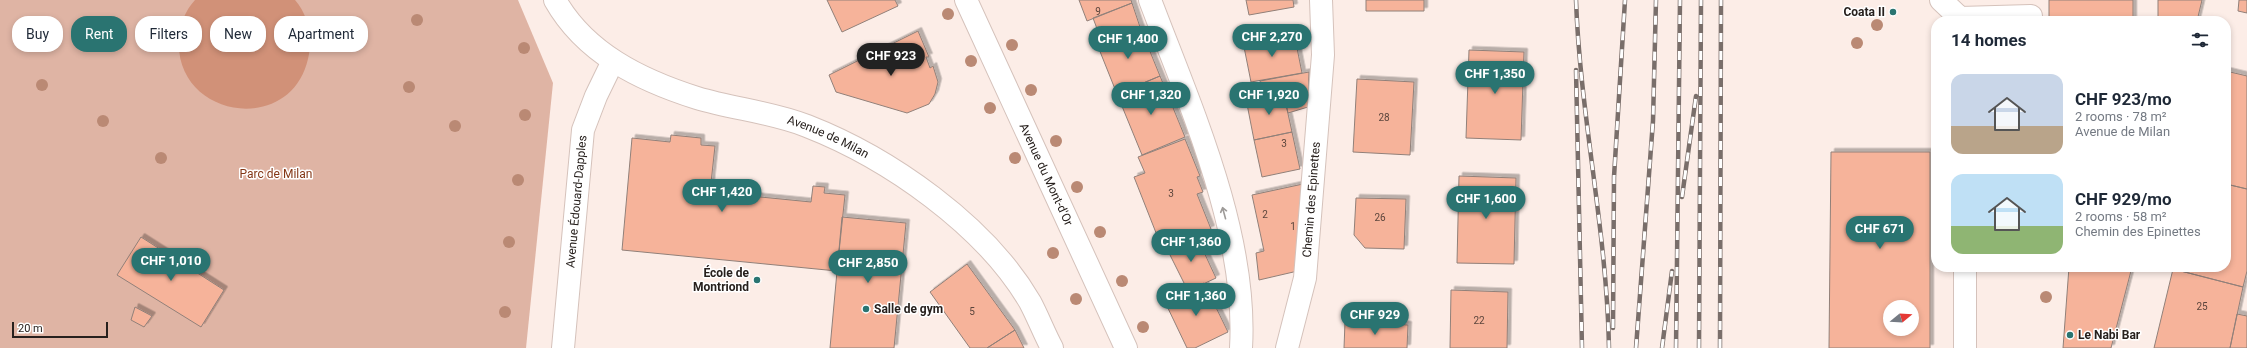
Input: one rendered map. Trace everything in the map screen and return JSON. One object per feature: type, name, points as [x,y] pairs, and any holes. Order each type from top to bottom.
[{"type":"street","name":"Avenue de Milan","points":[[554,0],[579,34],[596,51],[645,78],[698,98],[754,110],[807,126],[874,158],[915,184],[965,226],[1002,263],[1030,302],[1052,348]]},
{"type":"street","name":"Avenue du Mont-d'Or","points":[[966,0],[1126,348]]},
{"type":"street","points":[[1150,0],[1208,154],[1233,248],[1242,331],[1241,348]]},
{"type":"street","name":"Chemin des Epinettes","points":[[1287,348],[1305,278],[1323,55],[1321,0]]},
{"type":"street","points":[[1941,0],[1957,16]]},
{"type":"street","name":"Avenue Édouard-Dapples","points":[[563,348],[583,130],[596,96],[613,61]]},
{"type":"street","points":[[1965,272],[1965,348]]},
{"type":"green space","name":"Parc de Milan","points":[[0,0],[518,0],[553,83],[526,348],[0,348]]},
{"type":"shaded area","points":[[195,0],[295,0],[305,16],[274,16],[274,52],[309,52],[308,59],[297,84],[279,100],[258,108],[234,108],[212,100],[194,86],[182,65],[181,52],[202,52],[202,16],[185,16]]},
{"type":"building","points":[[827,0],[895,0],[898,6],[842,32]]},
{"type":"building","points":[[1079,0],[1131,0],[1132,3],[1087,21]]},
{"type":"building","points":[[1246,0],[1293,0],[1294,7],[1249,15]]},
{"type":"building","points":[[1366,0],[1424,0],[1424,11],[1366,11]]},
{"type":"building","points":[[2049,0],[2133,0],[2133,16],[2049,16]]},
{"type":"building","points":[[2158,0],[2202,0],[2198,16],[2158,16]]},
{"type":"building","points":[[2239,0],[2247,0],[2247,13],[2238,11]]},
{"type":"building","points":[[1132,3],[1140,27],[1102,42],[1093,18]]},
{"type":"building","points":[[1140,27],[1160,76],[1117,94],[1097,44]]},
{"type":"building","points":[[918,31],[929,57],[926,57],[930,68],[933,66],[938,82],[935,94],[929,104],[907,113],[836,92],[829,75]]},
{"type":"building","points":[[1294,33],[1302,73],[1251,82],[1243,42]]},
{"type":"building","points":[[1469,50],[1524,52],[1521,140],[1466,138]]},
{"type":"building","points":[[1309,72],[1308,107],[1288,113],[1283,91],[1263,95],[1260,81]]},
{"type":"building","points":[[2231,72],[2247,76],[2247,189],[2231,185]]},
{"type":"building","points":[[1160,76],[1185,137],[1142,155],[1117,94]]},
{"type":"building","points":[[1357,79],[1414,82],[1410,155],[1353,152]]},
{"type":"building","points":[[1283,91],[1292,132],[1254,140],[1246,99]]},
{"type":"building","points":[[1292,132],[1300,169],[1262,177],[1254,140]]},
{"type":"building","points":[[671,135],[701,138],[701,145],[715,146],[710,192],[811,202],[813,186],[825,187],[824,193],[845,195],[837,271],[622,250],[632,138],[670,142]]},
{"type":"building","points":[[1185,139],[1200,176],[1197,177],[1203,192],[1197,194],[1211,229],[1162,248],[1134,177],[1145,173],[1138,157]]},
{"type":"building","points":[[1831,152],[1930,152],[1930,348],[1829,348]]},
{"type":"building","points":[[1459,176],[1516,178],[1514,264],[1457,263]]},
{"type":"building","points":[[1303,184],[1302,270],[1259,280],[1256,253],[1264,251],[1252,195]]},
{"type":"building","points":[[2231,185],[2247,189],[2247,271],[2243,287],[2185,272],[2231,272]]},
{"type":"building","points":[[1356,198],[1406,199],[1404,249],[1365,248],[1354,235]]},
{"type":"building","name":"Salle de gym","points":[[842,217],[906,223],[894,348],[830,348]]},
{"type":"building","points":[[1196,235],[1216,278],[1188,291],[1166,247]]},
{"type":"building","points":[[141,237],[224,290],[201,327],[117,275]]},
{"type":"building","points":[[967,264],[1015,330],[987,348],[970,348],[930,292]]},
{"type":"building","points":[[2069,272],[2131,272],[2111,348],[2063,348]]},
{"type":"building","points":[[2172,272],[2185,272],[2243,287],[2230,348],[2154,348]]},
{"type":"building","points":[[1204,283],[1228,332],[1195,348],[1187,348],[1165,302]]},
{"type":"building","points":[[1451,290],[1508,292],[1507,348],[1450,348]]},
{"type":"building","points":[[135,307],[152,316],[144,327],[131,320]]},
{"type":"building","points":[[2237,314],[2247,316],[2247,348],[2230,348]]},
{"type":"building","points":[[1345,322],[1408,325],[1407,348],[1344,348]]},
{"type":"building","points":[[1015,330],[1024,348],[987,348]]},
{"type":"railway","points":[[1576,0],[1578,43],[1604,261],[1609,348]]},
{"type":"railway","points":[[1613,328],[1614,177],[1625,0]]},
{"type":"railway","points":[[1636,348],[1653,121],[1656,0]]},
{"type":"railway","points":[[1676,348],[1680,0]]},
{"type":"railway","points":[[1699,348],[1701,0]]},
{"type":"railway","points":[[1720,348],[1721,0]]},
{"type":"railway","points":[[1576,70],[1582,348]]},
{"type":"railway","points":[[1682,197],[1696,96]]},
{"type":"railway","points":[[1662,348],[1672,271]]},
{"type":"place","name":"Coata II","points":[[1893,12]]},
{"type":"place","name":"École de Montriond","points":[[757,280]]},
{"type":"place","name":"Salle de gym","points":[[866,309]]},
{"type":"place","name":"Le Nabi Bar","points":[[2070,335]]}]
